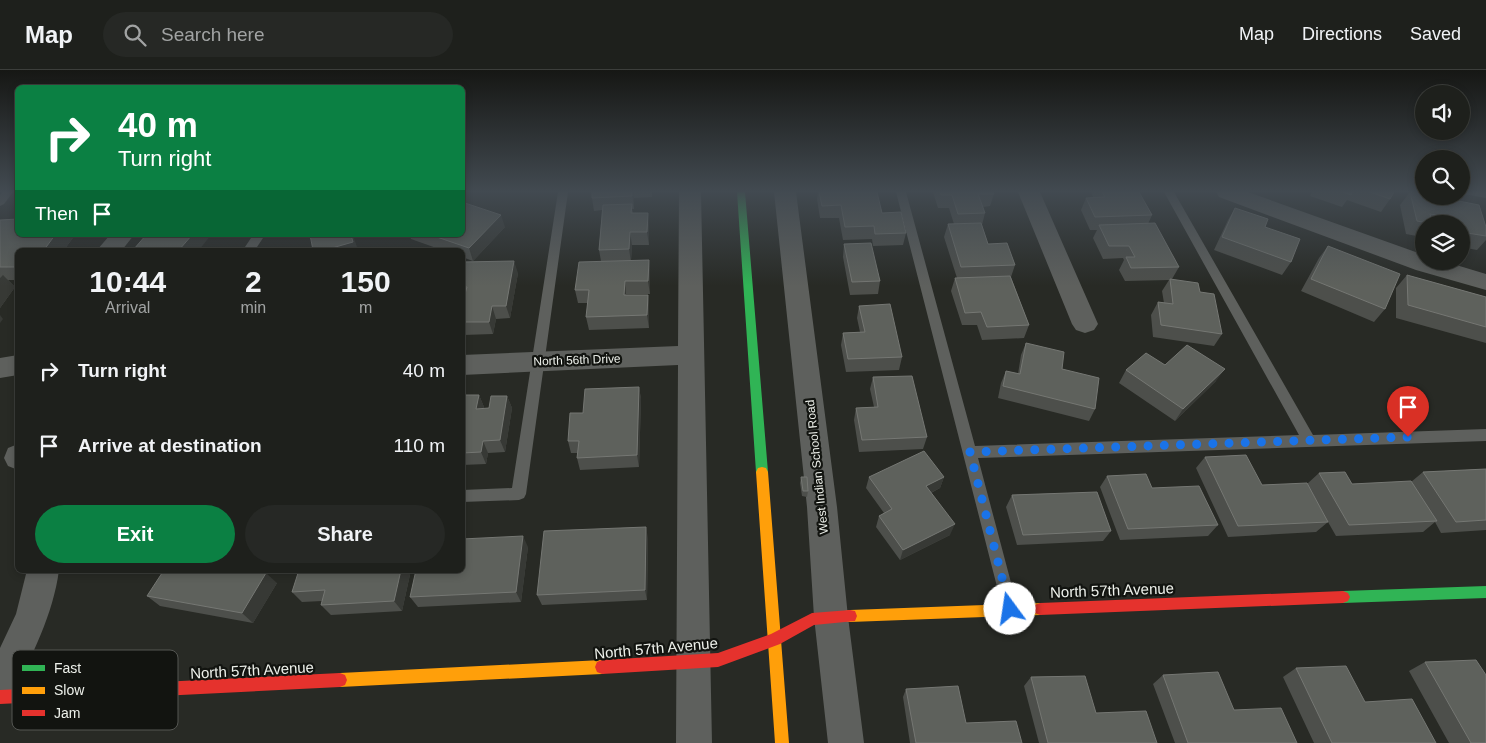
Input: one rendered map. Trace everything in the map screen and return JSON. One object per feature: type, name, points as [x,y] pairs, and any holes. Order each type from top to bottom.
[{"type":"street","points":[[690,223],[694,743]]},
{"type":"street","points":[[743,223],[782,743]]},
{"type":"street","name":"West Indian School Road","points":[[790,223],[822,508],[831,617],[846,743]]},
{"type":"street","points":[[1042,223],[1084,324]]},
{"type":"street","points":[[1313,223],[1424,264],[1486,282]]},
{"type":"street","points":[[111,248],[121,237]]},
{"type":"street","name":"North 56th Drive","points":[[465,365],[692,355]]},
{"type":"street","points":[[0,368],[15,366]]},
{"type":"street","points":[[17,650],[41,593],[44,573]]},
{"type":"street","name":"North 57th Avenue","points":[[178,689],[692,663],[718,660],[775,639],[812,619],[831,617],[1486,592]]},
{"type":"street","points":[[0,684],[12,660]]},
{"type":"lane","points":[[465,496],[519,494],[558,223]]},
{"type":"lane","points":[[909,223],[1010,609]]},
{"type":"lane","points":[[1187,223],[1310,440]]},
{"type":"lane","points":[[250,248],[258,237]]},
{"type":"lane","points":[[970,452],[1486,435]]},
{"type":"building","points":[[0,223],[15,223],[15,237],[54,237],[45,248],[15,248],[15,267],[0,267]]},
{"type":"building","points":[[465,223],[493,223],[469,248],[437,237],[465,237]]},
{"type":"building","points":[[601,223],[647,223],[647,232],[630,232],[629,249],[599,250]]},
{"type":"building","points":[[844,223],[904,223],[906,233],[875,234],[874,226],[845,227]]},
{"type":"building","points":[[981,223],[988,244],[1007,243],[1015,265],[961,267],[948,224]]},
{"type":"building","points":[[1155,223],[1179,267],[1131,268],[1126,257],[1135,257],[1129,246],[1109,246],[1099,225]]},
{"type":"building","points":[[1228,223],[1266,223],[1265,227],[1300,239],[1291,262],[1222,237]]},
{"type":"building","points":[[1470,223],[1485,223],[1486,236],[1470,233]]},
{"type":"building","points":[[144,237],[190,237],[181,248],[135,248]]},
{"type":"building","points":[[310,237],[352,237],[353,242],[332,248],[313,248]]},
{"type":"building","points":[[871,243],[880,281],[852,282],[844,244]]},
{"type":"building","points":[[1328,246],[1400,274],[1385,309],[1311,279]]},
{"type":"building","points":[[649,260],[648,281],[625,281],[624,295],[648,295],[647,315],[586,317],[589,290],[575,290],[579,262]]},
{"type":"building","points":[[514,261],[506,306],[492,306],[489,322],[465,322],[465,294],[467,287],[465,287],[465,262]]},
{"type":"building","points":[[1407,275],[1486,297],[1486,327],[1408,305]]},
{"type":"building","points":[[1010,276],[1029,325],[987,327],[981,312],[965,313],[955,278]]},
{"type":"building","points":[[1170,279],[1198,283],[1200,292],[1214,294],[1222,334],[1161,325],[1158,302],[1173,304]]},
{"type":"building","points":[[890,304],[902,357],[848,359],[843,333],[865,332],[859,306]]},
{"type":"building","points":[[1026,343],[1064,352],[1062,369],[1099,378],[1095,409],[1003,386],[1006,371],[1020,374]]},
{"type":"building","points":[[1187,345],[1225,369],[1183,409],[1126,370],[1146,353],[1165,365]]},
{"type":"building","points":[[912,376],[927,437],[862,440],[856,408],[878,407],[873,377]]},
{"type":"building","points":[[639,387],[637,455],[577,458],[579,441],[568,441],[570,413],[583,413],[585,389]]},
{"type":"building","points":[[465,395],[479,395],[476,409],[489,408],[491,396],[507,396],[500,440],[483,441],[481,452],[465,453]]},
{"type":"building","points":[[924,451],[944,477],[926,486],[955,524],[903,550],[879,516],[892,509],[869,477]]},
{"type":"building","points":[[1246,455],[1262,485],[1307,483],[1328,522],[1238,526],[1205,457]]},
{"type":"building","points":[[1486,469],[1486,520],[1456,522],[1423,472]]},
{"type":"building","points":[[1345,472],[1352,484],[1411,481],[1437,521],[1349,525],[1319,473]]},
{"type":"building","points":[[1146,474],[1152,488],[1199,486],[1218,525],[1128,529],[1107,476]]},
{"type":"building","points":[[801,477],[807,477],[808,491],[803,491]]},
{"type":"building","points":[[1097,492],[1111,531],[1023,535],[1012,495]]},
{"type":"building","points":[[646,527],[645,590],[537,595],[544,531]]},
{"type":"building","points":[[523,536],[516,592],[410,597],[415,573],[465,573],[465,539]]},
{"type":"building","points":[[162,573],[266,573],[242,613],[147,596]]},
{"type":"building","points":[[298,573],[400,573],[394,601],[321,605],[325,590],[292,592]]},
{"type":"building","points":[[1476,660],[1486,675],[1486,743],[1471,743],[1425,662]]},
{"type":"building","points":[[1346,666],[1365,702],[1412,699],[1436,743],[1332,743],[1296,668]]},
{"type":"building","points":[[1218,672],[1234,710],[1281,708],[1297,743],[1188,743],[1163,675]]},
{"type":"building","points":[[1085,676],[1096,713],[1146,711],[1157,743],[1048,743],[1031,677]]},
{"type":"building","points":[[958,686],[966,723],[1016,721],[1022,743],[916,743],[906,689]]},
{"type":"traffic: fast","points":[[743,223],[762,472]]},
{"type":"traffic: fast","points":[[1343,597],[1486,592]]},
{"type":"traffic: slow","points":[[762,472],[782,743]]},
{"type":"traffic: slow","points":[[850,616],[1040,609]]},
{"type":"traffic: slow","points":[[340,680],[602,667]]},
{"type":"traffic: jam","points":[[1040,609],[1343,597]]},
{"type":"traffic: jam","points":[[602,667],[718,660],[775,639],[812,619],[850,616]]},
{"type":"traffic: jam","points":[[178,688],[340,680]]},
{"type":"traffic: jam","points":[[0,697],[12,696]]},
{"type":"route","points":[[1010,609],[970,452],[1408,437]]}]
